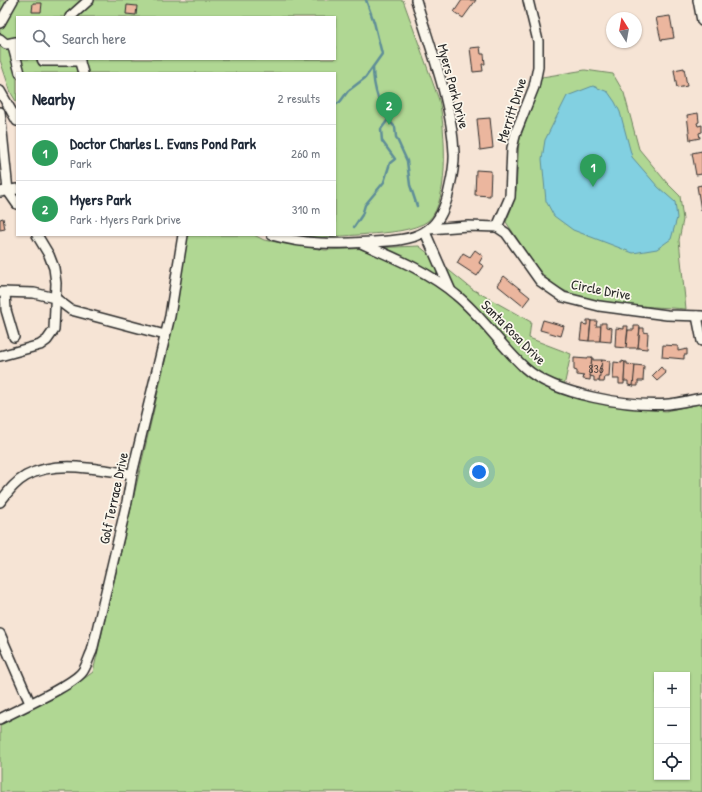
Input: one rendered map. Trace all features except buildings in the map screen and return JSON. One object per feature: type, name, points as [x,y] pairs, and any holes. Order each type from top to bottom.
[{"type":"street","points":[[0,23],[13,0]]},
{"type":"street","points":[[71,16],[88,0]]},
{"type":"street","name":"Myers Park Drive","points":[[416,0],[446,100],[451,124],[454,154],[454,165],[446,204],[440,217],[427,230]]},
{"type":"street","name":"Merritt Drive","points":[[497,227],[510,197],[512,148],[516,132],[531,94],[538,67],[538,41],[528,0]]},
{"type":"street","points":[[698,0],[702,21]]},
{"type":"street","points":[[0,39],[6,44],[15,42]]},
{"type":"street","points":[[18,60],[20,72]]},
{"type":"street","points":[[42,60],[80,60],[84,72]]},
{"type":"street","points":[[0,91],[16,119]]},
{"type":"street","points":[[4,100],[0,112],[8,191],[16,203]]},
{"type":"street","points":[[275,236],[296,242],[360,243],[410,238],[427,230],[468,226],[497,227]]},
{"type":"street","name":"Circle Drive","points":[[497,227],[506,233],[540,281],[563,297],[599,306],[667,315],[700,316]]},
{"type":"street","name":"Santa Rosa Drive","points":[[427,230],[450,291]]},
{"type":"street","points":[[0,356],[40,345],[47,340],[54,330],[54,268],[49,254],[38,236]]},
{"type":"street","name":"Golf Terrace Drive","points":[[0,719],[70,683],[79,676],[85,667],[94,644],[127,502],[132,474],[166,336],[183,236]]},
{"type":"street","name":"Santa Rosa Drive","points":[[360,243],[409,265],[450,291],[474,312],[525,368],[545,382],[565,390],[622,402],[670,404],[702,398]]},
{"type":"street","points":[[14,337],[6,310],[3,292],[34,293],[55,298],[71,310],[166,336]]},
{"type":"street","points":[[700,316],[702,341]]},
{"type":"street","points":[[0,502],[20,480],[38,471],[62,468],[82,468],[132,474]]},
{"type":"street","points":[[0,634],[30,703]]},
{"type":"green space","points":[[0,0],[403,0],[439,100],[443,128],[444,167],[439,203],[432,216],[423,224],[399,231],[383,233],[322,237],[295,236],[336,236],[336,72],[16,72],[16,101],[11,93],[0,60]]},
{"type":"green space","points":[[585,70],[613,74],[624,93],[639,149],[667,183],[680,196],[683,220],[679,240],[686,309],[593,300],[575,295],[559,288],[547,279],[530,259],[506,222],[512,207],[516,190],[519,141],[542,77]]},
{"type":"green space","points":[[186,236],[256,236],[264,240],[325,250],[419,246],[472,289],[531,322],[529,338],[571,354],[563,391],[609,406],[666,411],[702,403],[702,792],[0,792],[0,723],[74,686],[93,672],[167,353]]},
{"type":"water","points":[[593,86],[608,92],[615,102],[620,112],[632,157],[658,187],[675,202],[677,218],[671,239],[657,249],[633,253],[573,230],[554,216],[546,201],[542,159],[545,140],[567,96]]},
{"type":"waterway","points":[[336,104],[340,102],[348,91],[365,78],[382,54],[374,22],[366,0]]},
{"type":"waterway","points":[[373,67],[374,83],[378,99],[385,115],[395,127],[396,137],[407,161],[410,185],[417,206]]},
{"type":"waterway","points":[[354,227],[362,215],[365,205],[384,182],[390,163],[395,159],[382,141],[381,129],[387,121]]},
{"type":"place","name":"Myers Park","points":[[389,125]]},
{"type":"place","name":"Doctor Charles L. Evans Pond Park","points":[[593,187]]}]
